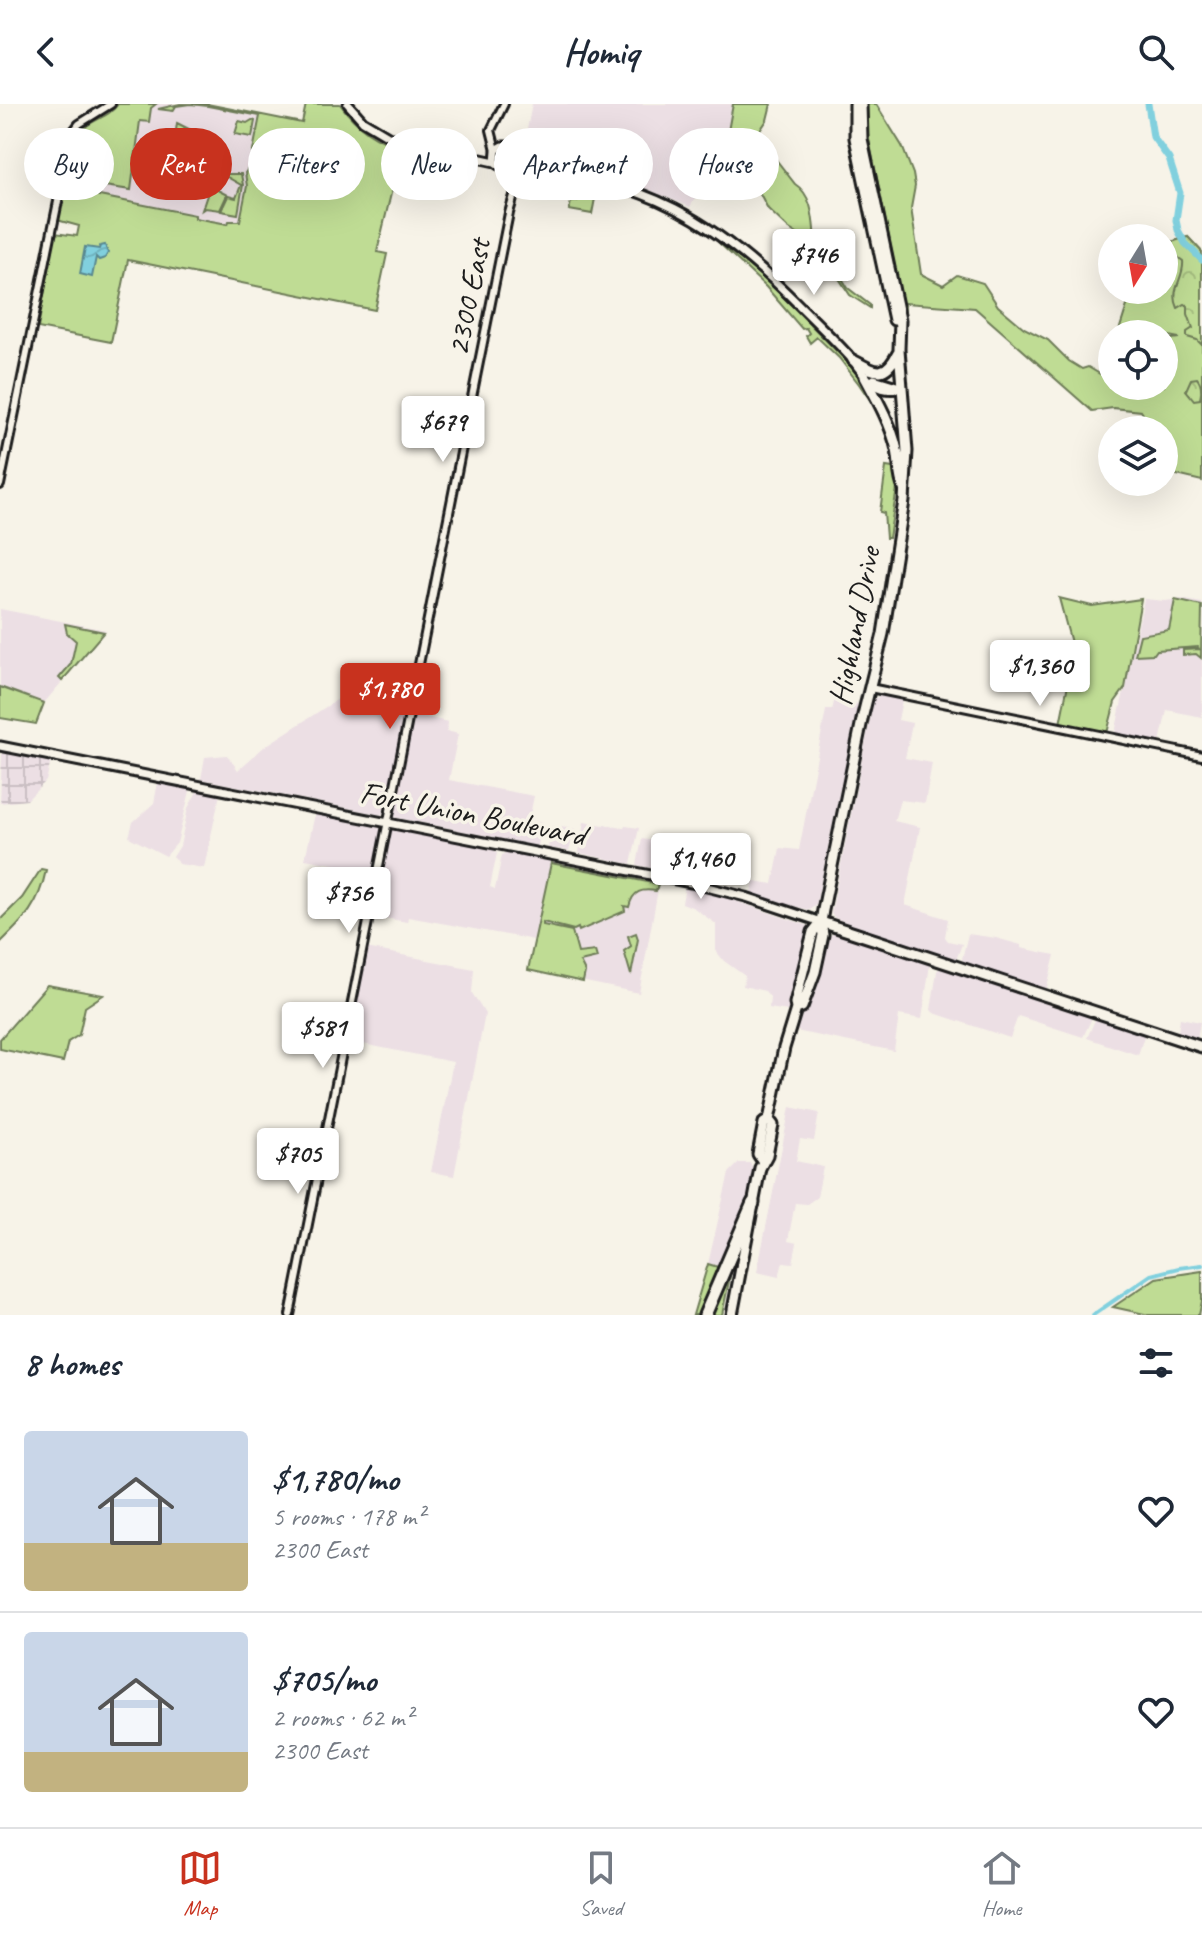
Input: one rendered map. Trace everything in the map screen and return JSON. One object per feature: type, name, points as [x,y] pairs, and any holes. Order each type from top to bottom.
[{"type":"highway","points":[[705,1315],[753,1203]]},
{"type":"main road","points":[[348,104],[363,121],[381,132]]},
{"type":"main road","name":"Highland Drive","points":[[855,104],[857,146],[895,331],[899,336]]},
{"type":"main road","name":"Highland Drive","points":[[732,1315],[762,1160],[758,1154],[764,1123],[769,1120],[813,932],[821,922],[883,634],[905,492],[907,451],[899,349],[901,331],[862,139],[861,104]]},
{"type":"main road","points":[[653,198],[709,227],[754,261],[853,360],[865,375],[884,412],[894,439],[900,481],[905,492]]},
{"type":"main road","points":[[853,360],[869,370],[882,372],[893,362],[899,349]]},
{"type":"main road","points":[[865,375],[880,383],[902,388]]},
{"type":"main road","name":"Fort Union Boulevard","points":[[0,746],[691,883],[746,897],[1202,1047]]},
{"type":"street","points":[[0,485],[71,137],[79,124],[111,104]]},
{"type":"street","points":[[494,142],[491,130],[504,104]]},
{"type":"street","name":"2300 East","points":[[290,1315],[513,200]]},
{"type":"street","points":[[870,688],[1202,756]]},
{"type":"shaded area","points":[[124,104],[204,104],[260,115],[257,128],[248,128],[247,186],[240,221],[229,221],[228,224],[114,199],[114,128],[92,128]]},
{"type":"shaded area","points":[[532,104],[733,104],[729,128],[669,128],[669,198],[653,191],[653,128],[527,128]]},
{"type":"shaded area","points":[[673,200],[694,200],[690,207]]},
{"type":"shaded area","points":[[1144,599],[1181,599],[1202,603],[1202,717],[1167,710],[1160,742],[1115,733]]},
{"type":"shaded area","points":[[0,609],[106,630],[44,703],[36,724],[0,718]]},
{"type":"shaded area","points":[[387,674],[412,679],[391,787],[382,815],[201,779],[205,757],[227,755],[238,770],[264,747],[372,677]]},
{"type":"shaded area","points":[[879,696],[902,700],[898,720],[912,723],[905,758],[932,763],[925,803],[900,800],[894,821],[920,827],[905,905],[948,919],[945,937],[948,941],[962,944],[956,960],[885,938],[831,914],[874,699]]},
{"type":"shaded area","points":[[835,698],[858,704],[816,905],[809,910],[754,896],[751,892],[754,881],[773,884],[780,848],[799,850],[826,710],[832,710]]},
{"type":"shaded area","points":[[412,714],[448,722],[447,731],[458,734],[449,780],[534,796],[529,820],[542,823],[538,846],[393,817]]},
{"type":"shaded area","points":[[2,753],[51,761],[46,781],[27,800],[0,803]]},
{"type":"shaded area","points":[[158,782],[190,791],[177,843],[166,856],[129,837],[133,822],[154,803]]},
{"type":"shaded area","points":[[198,790],[220,794],[204,868],[179,864],[173,857],[180,846],[188,808]]},
{"type":"shaded area","points":[[315,814],[381,828],[368,891],[335,885],[338,865],[305,859]]},
{"type":"shaded area","points":[[584,822],[639,828],[631,864],[579,853]]},
{"type":"shaded area","points":[[552,826],[575,829],[569,851],[548,848]]},
{"type":"shaded area","points":[[392,829],[493,849],[497,853],[490,887],[495,889],[502,855],[506,852],[659,884],[639,993],[528,970],[534,940],[408,917],[407,922],[373,916],[389,831]]},
{"type":"shaded area","points":[[642,839],[699,849],[693,877],[637,865]]},
{"type":"shaded area","points":[[685,887],[809,926],[811,929],[796,990],[788,1011],[769,1008],[770,997],[765,991],[743,986],[745,976],[716,951],[716,924],[682,903]]},
{"type":"shaded area","points":[[835,933],[930,964],[922,1019],[899,1015],[894,1051],[796,1031],[828,937]]},
{"type":"shaded area","points":[[968,934],[996,938],[1021,945],[1021,948],[1055,955],[1046,991],[965,964],[962,959]]},
{"type":"shaded area","points":[[366,948],[474,969],[472,993],[485,1014],[454,1176],[431,1172],[453,1062],[348,1041]]},
{"type":"shaded area","points":[[942,966],[1089,1015],[1091,1020],[1083,1037],[1018,1016],[1010,1038],[934,1013],[931,1010],[937,971]]},
{"type":"shaded area","points":[[1099,1018],[1145,1033],[1138,1055],[1087,1038],[1095,1020]]},
{"type":"shaded area","points":[[1180,1018],[1200,1022],[1197,1040],[1178,1032]]},
{"type":"shaded area","points":[[790,1107],[819,1113],[814,1141],[800,1139],[796,1161],[823,1167],[817,1197],[807,1204],[795,1203],[788,1241],[797,1243],[793,1263],[783,1262],[779,1277],[757,1272]]},
{"type":"shaded area","points":[[739,1163],[750,1163],[753,1168],[743,1217],[721,1268],[708,1264],[729,1173]]},
{"type":"green space","points":[[118,104],[156,104],[151,108],[149,122],[140,121],[139,128],[130,128],[130,190],[114,187],[114,128],[84,128]]},
{"type":"green space","points":[[180,104],[190,104],[176,106],[173,111],[158,109]]},
{"type":"green space","points":[[190,104],[207,104],[302,123],[306,104],[340,104],[363,128],[258,128],[260,116]]},
{"type":"green space","points":[[733,104],[771,104],[762,128],[729,128]]},
{"type":"green space","points":[[867,104],[876,104],[902,146],[913,174],[915,186],[911,208],[921,274],[943,285],[957,275],[983,283],[998,306],[1024,328],[1048,340],[1082,369],[1088,367],[1098,373],[1098,400],[1178,400],[1178,320],[1122,320],[1128,304],[1178,304],[1178,240],[1188,237],[1202,252],[1202,481],[1178,475],[1178,416],[1144,416],[1141,411],[1113,408],[1092,411],[975,308],[905,303],[905,316],[867,130]]},
{"type":"green space","points":[[239,121],[255,121],[254,128],[248,128],[248,136],[235,134]]},
{"type":"green space","points":[[365,129],[381,139],[381,200],[389,200],[377,252],[387,254],[375,310],[128,260],[111,342],[38,328],[55,233],[77,236],[79,226],[57,220],[62,200],[114,199],[228,224],[229,221],[240,221],[247,186],[245,173],[248,169],[248,200],[365,200]]},
{"type":"green space","points":[[779,163],[807,198],[817,253],[833,264],[848,288],[870,308],[850,295],[830,265],[814,252],[806,240],[768,209],[763,200],[779,200]]},
{"type":"green space","points":[[232,174],[241,174],[243,185],[238,214],[221,211],[226,200],[236,198],[241,185],[232,180]]},
{"type":"green space","points":[[205,200],[225,200],[220,210],[202,210]]},
{"type":"green space","points":[[595,200],[592,214],[569,210],[571,202]]},
{"type":"green space","points":[[1188,237],[1202,252],[1202,345],[1187,337],[1187,332],[1193,328],[1188,306],[1185,304],[1178,308],[1177,304],[1183,267],[1183,261],[1178,257],[1178,240]]},
{"type":"green space","points":[[718,242],[750,263],[860,375],[867,384],[888,437],[876,409],[839,358],[817,337],[810,343],[806,328],[802,329],[766,287]]},
{"type":"green space","points":[[1197,378],[1201,393],[1200,399],[1194,400],[1186,390],[1191,379]]},
{"type":"green space","points":[[890,443],[894,445],[898,482],[889,538],[886,538],[884,513],[880,512],[886,467],[893,468]]},
{"type":"green space","points":[[1059,598],[1092,606],[1141,599],[1125,688],[1115,702],[1107,733],[1060,724],[1074,654]]},
{"type":"green space","points":[[1175,600],[1202,606],[1201,658],[1196,654],[1183,655],[1183,650],[1198,647],[1135,655],[1140,635],[1169,630]]},
{"type":"green space","points":[[65,624],[104,632],[62,681],[59,678],[71,664],[76,641],[67,633]]},
{"type":"green space","points":[[0,687],[44,703],[36,724],[0,718]]},
{"type":"green space","points":[[551,863],[658,884],[656,891],[636,894],[629,907],[624,906],[625,911],[579,931],[578,928],[574,930],[543,922],[543,925],[572,931],[578,953],[595,951],[597,958],[580,962],[585,972],[583,982],[528,970]]},
{"type":"green space","points":[[41,869],[46,870],[35,902],[24,919],[0,943],[0,920],[22,898]]},
{"type":"green space","points":[[636,933],[638,939],[631,975],[624,951],[631,946],[628,936]]},
{"type":"green space","points":[[47,985],[103,995],[85,1007],[79,1035],[68,1042],[63,1062],[0,1049],[0,1039]]},
{"type":"green space","points":[[708,1264],[721,1268],[702,1315],[693,1315]]},
{"type":"green space","points":[[732,1266],[722,1315],[708,1315]]},
{"type":"green space","points":[[1202,1271],[1199,1315],[1149,1315],[1113,1307],[1156,1278]]},
{"type":"water","points":[[105,245],[108,253],[99,260],[96,257],[92,277],[80,274],[85,247],[99,249]]},
{"type":"waterway","points":[[1148,104],[1153,137],[1169,159],[1180,193],[1176,220],[1178,230],[1185,243],[1202,260]]},
{"type":"waterway","points":[[1093,1315],[1151,1275],[1202,1265]]}]
